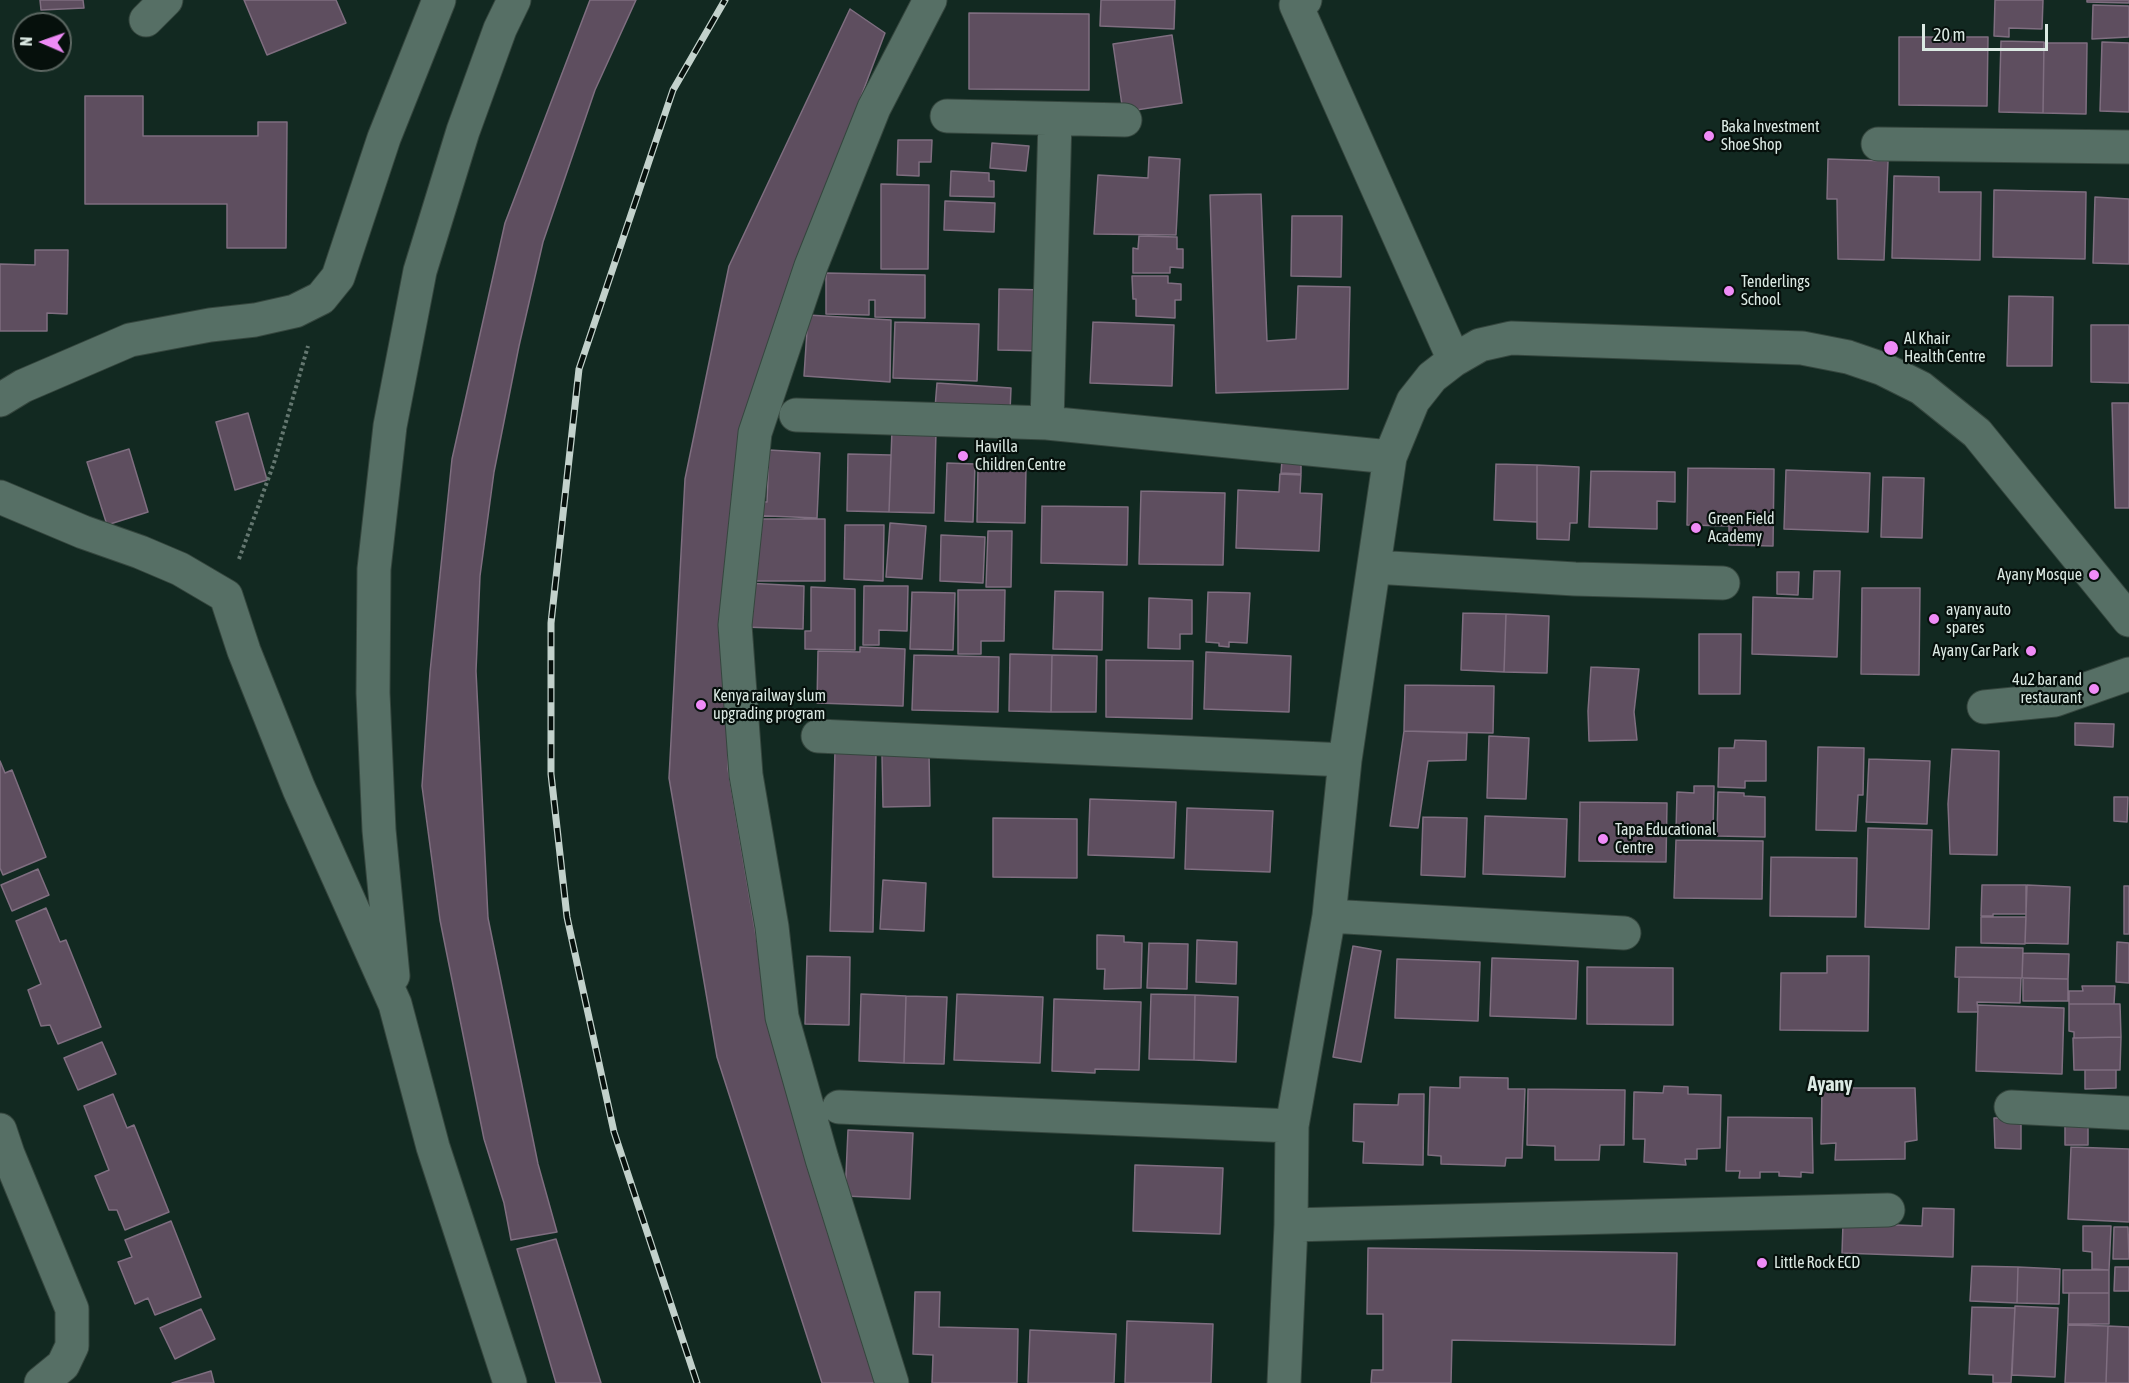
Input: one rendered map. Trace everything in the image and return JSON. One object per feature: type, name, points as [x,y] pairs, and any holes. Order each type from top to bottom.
[{"type":"street","points":[[0,400],[23,386],[130,340],[210,325],[255,321],[295,311],[321,298],[338,277],[384,138],[440,0]]},
{"type":"street","points":[[395,1005],[378,830],[373,693],[374,569],[390,426],[420,271],[463,131],[500,29],[514,0]]},
{"type":"street","points":[[892,1383],[822,1159],[782,1017],[771,927],[746,775],[735,625],[755,433],[811,266],[874,108],[930,0]]},
{"type":"street","points":[[1294,2],[1454,360]]},
{"type":"street","points":[[947,116],[1125,120]]},
{"type":"street","points":[[1047,423],[1055,119]]},
{"type":"street","points":[[1878,144],[2129,147]]},
{"type":"street","points":[[1284,1383],[1291,1225],[1292,1126],[1329,916],[1345,760],[1390,457],[1413,401],[1432,377],[1454,360],[1480,345],[1510,338],[1802,348],[1848,357],[1883,369],[1921,388],[1977,433],[2129,620]]},
{"type":"street","points":[[796,415],[1047,423],[1390,457]]},
{"type":"street","points":[[0,497],[180,569],[226,596],[244,651],[299,789],[395,1005],[433,1147],[510,1383]]},
{"type":"street","points":[[1374,567],[1575,579],[1723,583]]},
{"type":"street","points":[[1984,707],[2055,700],[2129,674]]},
{"type":"street","points":[[818,736],[1345,760]]},
{"type":"street","points":[[1329,916],[1624,933]]},
{"type":"street","points":[[839,1107],[1292,1126]]},
{"type":"street","points":[[2011,1107],[2129,1113]]},
{"type":"street","points":[[3,1148],[72,1309],[72,1346],[63,1365],[42,1383]]},
{"type":"street","points":[[1291,1225],[1888,1210]]},
{"type":"path","points":[[226,596],[274,463],[321,298]]},
{"type":"building","points":[[40,0],[83,0],[84,8],[41,10]]},
{"type":"building","points":[[244,0],[336,0],[346,23],[267,55]]},
{"type":"building","points":[[590,0],[636,0],[595,90],[543,242],[519,346],[494,472],[480,576],[476,671],[488,918],[538,1164],[557,1232],[511,1240],[504,1203],[484,1139],[440,920],[422,786],[430,672],[452,459],[505,223]]},
{"type":"building","points":[[1101,0],[1175,0],[1174,29],[1100,26]]},
{"type":"building","points":[[1995,0],[2043,0],[2042,29],[2009,28],[2009,37],[1994,36]]},
{"type":"building","points":[[2087,0],[2129,0],[2129,3],[2087,2]]},
{"type":"building","points":[[2093,5],[2129,6],[2129,37],[2092,39]]},
{"type":"building","name":"Kenya railway slum upgrading program","points":[[850,9],[885,33],[790,285],[729,642],[728,769],[775,1049],[878,1383],[822,1383],[717,1057],[669,778],[685,479],[729,266]]},
{"type":"building","points":[[969,13],[1089,14],[1089,90],[969,89]]},
{"type":"building","points":[[1172,35],[1182,103],[1123,112],[1113,44]]},
{"type":"building","points":[[1899,37],[1988,37],[1987,106],[1899,105]]},
{"type":"building","points":[[2001,41],[2044,42],[2043,113],[1999,112]]},
{"type":"building","points":[[2102,42],[2129,43],[2129,112],[2100,111]]},
{"type":"building","points":[[2044,43],[2087,43],[2086,114],[2043,113]]},
{"type":"building","points":[[85,96],[143,96],[143,136],[258,136],[258,122],[287,122],[286,248],[227,248],[227,204],[85,204]]},
{"type":"building","points":[[898,140],[932,140],[931,162],[919,162],[919,176],[897,175]]},
{"type":"building","points":[[992,143],[1029,146],[1026,171],[990,168]]},
{"type":"building","points":[[1149,157],[1180,159],[1176,235],[1094,234],[1098,175],[1148,178]]},
{"type":"building","points":[[1828,159],[1888,161],[1884,260],[1838,259],[1837,199],[1827,199]]},
{"type":"building","points":[[951,171],[989,173],[989,181],[994,181],[994,197],[950,196]]},
{"type":"building","points":[[1894,176],[1939,177],[1939,192],[1981,192],[1980,260],[1892,258]]},
{"type":"building","points":[[881,184],[929,185],[928,269],[881,269]]},
{"type":"building","points":[[1994,190],[2086,192],[2085,259],[1993,257]]},
{"type":"building","points":[[1261,194],[1267,341],[1296,339],[1298,286],[1350,287],[1348,389],[1216,393],[1210,195]]},
{"type":"building","points":[[2095,197],[2129,199],[2129,264],[2093,263]]},
{"type":"building","points":[[945,201],[995,203],[994,232],[944,230]]},
{"type":"building","points":[[1292,216],[1342,216],[1341,277],[1291,276]]},
{"type":"building","points":[[1139,236],[1177,237],[1177,249],[1183,249],[1183,268],[1170,267],[1170,273],[1133,273],[1133,248],[1138,249]]},
{"type":"building","points":[[35,250],[68,250],[67,314],[47,313],[47,331],[0,331],[0,264],[35,265]]},
{"type":"building","points":[[826,273],[925,275],[925,318],[875,317],[875,300],[869,300],[869,315],[826,314]]},
{"type":"building","points":[[1132,276],[1168,276],[1168,283],[1181,284],[1181,300],[1175,300],[1175,318],[1136,316]]},
{"type":"building","points":[[999,289],[1046,290],[1044,351],[998,350]]},
{"type":"building","points":[[2009,296],[2053,297],[2052,366],[2007,366]]},
{"type":"building","points":[[808,315],[891,320],[890,382],[804,376]]},
{"type":"building","points":[[895,322],[979,324],[977,381],[893,378]]},
{"type":"building","points":[[1093,322],[1174,325],[1172,386],[1090,383]]},
{"type":"building","points":[[2091,325],[2129,325],[2129,383],[2091,382]]},
{"type":"building","points":[[937,383],[1011,388],[1010,412],[935,408]]},
{"type":"building","points":[[2112,403],[2129,403],[2129,508],[2115,508]]},
{"type":"building","points":[[248,413],[267,480],[235,490],[216,422]]},
{"type":"building","points":[[892,430],[936,431],[934,513],[889,512]]},
{"type":"building","points":[[129,449],[148,512],[107,525],[87,462]]},
{"type":"building","points":[[769,450],[820,453],[817,518],[745,515],[745,501],[767,502]]},
{"type":"building","points":[[848,454],[891,455],[889,512],[847,511]]},
{"type":"building","points":[[1282,460],[1301,460],[1301,474],[1281,473]]},
{"type":"building","points":[[947,463],[975,464],[973,522],[945,521]]},
{"type":"building","points":[[1496,464],[1537,465],[1537,522],[1494,520]]},
{"type":"building","points":[[1537,465],[1579,467],[1577,523],[1570,523],[1569,540],[1537,539]]},
{"type":"building","points":[[978,466],[1026,466],[1025,523],[977,522]]},
{"type":"building","points":[[1688,468],[1774,469],[1773,546],[1729,545],[1729,526],[1687,525]]},
{"type":"building","points":[[1786,470],[1870,473],[1868,532],[1784,529]]},
{"type":"building","points":[[1591,471],[1675,472],[1675,502],[1657,501],[1657,529],[1589,527]]},
{"type":"building","points":[[1280,474],[1301,475],[1300,493],[1322,494],[1319,551],[1236,548],[1238,490],[1279,492]]},
{"type":"building","points":[[1883,477],[1924,478],[1922,538],[1881,537]]},
{"type":"building","points":[[1141,491],[1225,493],[1223,565],[1139,564]]},
{"type":"building","points":[[1042,506],[1128,507],[1127,565],[1041,563]]},
{"type":"building","points":[[737,519],[825,519],[825,581],[737,581]]},
{"type":"building","points":[[890,523],[926,526],[922,579],[886,577]]},
{"type":"building","points":[[845,525],[884,525],[883,581],[844,579]]},
{"type":"building","points":[[988,531],[1012,531],[1011,587],[986,587]]},
{"type":"building","points":[[941,535],[985,537],[983,583],[940,581]]},
{"type":"building","points":[[1814,571],[1840,571],[1837,657],[1752,654],[1753,597],[1813,599]]},
{"type":"building","points":[[1777,572],[1799,572],[1798,595],[1777,594]]},
{"type":"building","points":[[745,583],[804,586],[803,629],[743,627]]},
{"type":"building","points":[[864,586],[908,586],[907,631],[879,630],[879,645],[863,645]]},
{"type":"building","points":[[811,587],[855,589],[855,650],[805,649],[805,631],[811,631]]},
{"type":"building","points":[[1862,588],[1920,588],[1919,675],[1861,674]]},
{"type":"building","points":[[958,590],[1005,590],[1004,641],[981,641],[981,654],[958,654]]},
{"type":"building","points":[[1055,591],[1103,592],[1102,650],[1053,649]]},
{"type":"building","points":[[912,592],[955,593],[953,650],[910,649]]},
{"type":"building","points":[[1208,592],[1250,593],[1247,643],[1229,642],[1229,647],[1206,642]]},
{"type":"building","points":[[1149,598],[1192,600],[1192,634],[1180,634],[1180,649],[1148,648]]},
{"type":"building","points":[[1463,613],[1506,614],[1504,672],[1461,670]]},
{"type":"building","points":[[1506,614],[1549,616],[1547,673],[1504,672]]},
{"type":"building","points":[[1699,634],[1741,634],[1740,694],[1699,694]]},
{"type":"building","points":[[860,647],[905,649],[903,706],[817,703],[818,651],[860,652]]},
{"type":"building","points":[[1206,652],[1291,656],[1289,712],[1204,709]]},
{"type":"building","points":[[1010,654],[1052,655],[1051,712],[1009,711]]},
{"type":"building","points":[[914,655],[999,657],[998,712],[912,710]]},
{"type":"building","points":[[1052,655],[1097,656],[1096,712],[1051,712]]},
{"type":"building","points":[[1106,660],[1193,661],[1192,719],[1106,717]]},
{"type":"building","points":[[1591,667],[1639,669],[1634,712],[1637,740],[1589,741],[1588,711]]},
{"type":"building","points":[[1405,685],[1494,686],[1493,733],[1404,731]]},
{"type":"building","points":[[2075,723],[2114,724],[2113,747],[2075,745]]},
{"type":"building","points":[[1404,731],[1467,733],[1466,760],[1428,761],[1418,828],[1390,826]]},
{"type":"building","points":[[1489,736],[1529,738],[1526,799],[1487,798]]},
{"type":"building","points":[[1735,740],[1766,741],[1766,781],[1745,781],[1745,788],[1718,787],[1719,748],[1734,748]]},
{"type":"building","points":[[1818,747],[1864,748],[1863,795],[1858,795],[1856,831],[1816,830]]},
{"type":"building","points":[[1952,749],[1999,751],[1997,855],[1950,854],[1948,804]]},
{"type":"building","points":[[835,751],[876,752],[873,932],[830,931]]},
{"type":"building","points":[[929,753],[930,806],[883,807],[882,755]]},
{"type":"building","points":[[1869,759],[1930,761],[1927,824],[1866,822]]},
{"type":"building","points":[[0,761],[5,773],[12,770],[46,857],[3,875],[0,868]]},
{"type":"building","points":[[1694,786],[1714,786],[1713,832],[1676,831],[1677,792],[1694,793]]},
{"type":"building","points":[[1718,792],[1765,797],[1765,837],[1717,836]]},
{"type":"building","points":[[2114,797],[2128,797],[2127,822],[2114,821]]},
{"type":"building","points":[[1090,799],[1176,802],[1174,858],[1088,855]]},
{"type":"building","points":[[1580,802],[1667,803],[1666,862],[1579,861]]},
{"type":"building","points":[[1187,808],[1273,811],[1270,872],[1185,869]]},
{"type":"building","points":[[1485,816],[1567,819],[1565,877],[1483,874]]},
{"type":"building","points":[[1423,817],[1467,818],[1465,877],[1421,875]]},
{"type":"building","points":[[993,818],[1077,819],[1077,878],[993,877]]},
{"type":"building","points":[[1868,828],[1932,830],[1929,929],[1865,927]]},
{"type":"building","points":[[1676,840],[1763,841],[1762,899],[1674,898]]},
{"type":"building","points":[[1771,857],[1857,858],[1856,917],[1770,916]]},
{"type":"building","points":[[38,869],[49,895],[12,911],[1,885]]},
{"type":"building","points":[[883,880],[926,883],[924,931],[880,929]]},
{"type":"building","points":[[1982,885],[2026,885],[2026,914],[1981,916]]},
{"type":"building","points":[[2027,885],[2070,887],[2068,944],[2025,943]]},
{"type":"building","points":[[2124,886],[2129,886],[2129,934],[2124,934]]},
{"type":"building","points":[[46,908],[60,942],[66,940],[101,1027],[58,1044],[50,1025],[41,1026],[28,990],[41,984],[16,921]]},
{"type":"building","points":[[1981,917],[2026,917],[2025,944],[1981,943]]},
{"type":"building","points":[[1097,935],[1124,936],[1124,942],[1142,943],[1141,988],[1104,989],[1105,969],[1097,969]]},
{"type":"building","points":[[1197,940],[1237,942],[1236,984],[1196,982]]},
{"type":"building","points":[[2117,942],[2129,943],[2129,983],[2116,982]]},
{"type":"building","points":[[1149,943],[1188,944],[1187,989],[1147,988]]},
{"type":"building","points":[[1353,946],[1381,951],[1361,1062],[1333,1057]]},
{"type":"building","points":[[1956,947],[2023,948],[2022,978],[1955,977]]},
{"type":"building","points":[[2023,953],[2069,954],[2068,979],[2022,978]]},
{"type":"building","points":[[807,956],[850,957],[849,1025],[805,1024]]},
{"type":"building","points":[[1827,956],[1869,956],[1868,1031],[1780,1030],[1781,973],[1827,973]]},
{"type":"building","points":[[1492,958],[1578,961],[1576,1019],[1490,1016]]},
{"type":"building","points":[[1397,959],[1480,962],[1478,1021],[1395,1018]]},
{"type":"building","points":[[1587,967],[1673,968],[1673,1025],[1587,1024]]},
{"type":"building","points":[[1959,977],[2021,978],[2020,1003],[1977,1002],[1978,1012],[1958,1012]]},
{"type":"building","points":[[2023,978],[2068,979],[2068,1001],[2023,1001]]},
{"type":"building","points":[[2082,986],[2115,986],[2114,1004],[2069,1004],[2069,991],[2083,991]]},
{"type":"building","points":[[861,994],[906,996],[904,1063],[859,1061]]},
{"type":"building","points":[[957,994],[1043,997],[1040,1063],[954,1060]]},
{"type":"building","points":[[1151,994],[1195,995],[1194,1060],[1149,1059]]},
{"type":"building","points":[[1195,995],[1238,997],[1236,1062],[1194,1060]]},
{"type":"building","points":[[906,996],[947,997],[944,1064],[904,1063]]},
{"type":"building","points":[[1054,999],[1141,1002],[1139,1070],[1095,1069],[1095,1073],[1052,1071]]},
{"type":"building","points":[[2069,1004],[2120,1004],[2121,1037],[2074,1038],[2074,1032],[2069,1031]]},
{"type":"building","points":[[1978,1005],[2064,1008],[2062,1074],[1976,1071]]},
{"type":"building","points":[[2121,1037],[2120,1070],[2074,1070],[2073,1038]]},
{"type":"building","points":[[102,1042],[116,1074],[78,1090],[64,1058]]},
{"type":"building","points":[[2085,1070],[2116,1070],[2116,1088],[2085,1089]]},
{"type":"building","points":[[1460,1077],[1508,1078],[1508,1089],[1525,1089],[1522,1158],[1506,1158],[1505,1166],[1441,1164],[1441,1156],[1428,1155],[1430,1087],[1460,1088]]},
{"type":"building","points":[[1664,1086],[1688,1087],[1688,1094],[1721,1095],[1720,1148],[1697,1149],[1697,1159],[1685,1159],[1686,1165],[1644,1162],[1645,1139],[1633,1139],[1634,1092],[1663,1093]]},
{"type":"building","points":[[1822,1088],[1915,1088],[1917,1140],[1905,1142],[1905,1159],[1835,1160],[1836,1143],[1821,1144]]},
{"type":"building","points":[[1528,1089],[1625,1090],[1624,1145],[1600,1145],[1599,1160],[1555,1160],[1555,1146],[1527,1145]]},
{"type":"building","points":[[113,1094],[127,1128],[134,1125],[169,1212],[125,1230],[117,1210],[109,1210],[95,1176],[109,1170],[84,1106]]},
{"type":"building","points":[[1399,1094],[1424,1094],[1423,1165],[1363,1163],[1364,1142],[1353,1141],[1354,1104],[1398,1105]]},
{"type":"building","points":[[2065,1113],[2088,1113],[2088,1145],[2065,1145]]},
{"type":"building","points":[[1728,1117],[1812,1118],[1813,1173],[1801,1172],[1801,1177],[1779,1176],[1779,1172],[1760,1172],[1760,1178],[1739,1178],[1740,1171],[1726,1171]]},
{"type":"building","points":[[1994,1118],[2021,1118],[2021,1149],[1995,1148]]},
{"type":"building","points":[[848,1130],[913,1133],[910,1199],[845,1196]]},
{"type":"building","points":[[2071,1147],[2129,1149],[2129,1222],[2068,1219]]},
{"type":"building","points":[[1135,1165],[1223,1168],[1220,1234],[1133,1231]]},
{"type":"building","points":[[1923,1208],[1954,1209],[1953,1257],[1842,1253],[1843,1223],[1922,1226]]},
{"type":"building","points":[[171,1221],[201,1297],[155,1315],[148,1298],[135,1304],[118,1262],[132,1257],[125,1240]]},
{"type":"building","points":[[2083,1226],[2111,1226],[2109,1270],[2092,1269],[2092,1252],[2083,1251]]},
{"type":"building","points":[[2114,1227],[2128,1227],[2129,1259],[2113,1259]]},
{"type":"building","points":[[556,1239],[601,1383],[556,1383],[517,1249]]},
{"type":"building","points":[[1368,1248],[1677,1253],[1675,1345],[1452,1340],[1451,1383],[1371,1383],[1372,1370],[1383,1370],[1383,1314],[1367,1314]]},
{"type":"building","points":[[1972,1266],[2018,1267],[2017,1303],[1970,1301]]},
{"type":"building","points":[[2018,1267],[2060,1269],[2059,1304],[2017,1303]]},
{"type":"building","points":[[2115,1267],[2129,1267],[2129,1291],[2114,1291]]},
{"type":"building","points":[[2063,1270],[2109,1270],[2109,1293],[2063,1293]]},
{"type":"building","points":[[915,1292],[940,1292],[939,1327],[1018,1329],[1017,1383],[932,1383],[933,1355],[913,1354]]},
{"type":"building","points":[[2069,1293],[2109,1293],[2109,1324],[2068,1324]]},
{"type":"building","points":[[2015,1306],[2058,1308],[2055,1377],[2012,1375]]},
{"type":"building","points":[[1972,1307],[2015,1308],[2011,1383],[1993,1383],[1993,1375],[1969,1374]]},
{"type":"building","points":[[201,1309],[215,1339],[175,1359],[160,1328]]},
{"type":"building","points":[[1127,1321],[1213,1324],[1211,1383],[1125,1383]]},
{"type":"building","points":[[2068,1325],[2108,1326],[2106,1383],[2065,1383]]},
{"type":"building","points":[[2108,1326],[2129,1327],[2129,1383],[2106,1383]]},
{"type":"building","points":[[1030,1330],[1116,1334],[1114,1383],[1028,1383]]},
{"type":"building","points":[[211,1371],[214,1383],[172,1383]]},
{"type":"railway","points":[[697,1383],[614,1132],[567,917],[551,774],[551,623],[579,369],[673,90],[725,0]]},
{"type":"place","name":"Baka Investment Shoe Shop","points":[[1709,136]]},
{"type":"place","name":"Tenderlings School","points":[[1729,291]]},
{"type":"place","name":"Al Khair Health Centre","points":[[1891,348]]},
{"type":"place","name":"Havilla Children Centre","points":[[963,456]]},
{"type":"place","name":"Green Field Academy","points":[[1696,528]]},
{"type":"place","name":"Ayany Mosque","points":[[2094,575]]},
{"type":"place","name":"ayany auto spares","points":[[1934,619]]},
{"type":"place","name":"Ayany Car Park","points":[[2031,651]]},
{"type":"place","name":"4u2 bar and restaurant","points":[[2094,689]]},
{"type":"place","name":"Kenya railway slum upgrading program","points":[[701,705]]},
{"type":"place","name":"Tapa Educational Centre","points":[[1603,839]]},
{"type":"place","name":"Little Rock ECD","points":[[1762,1263]]},
{"type":"district","name":"Ayany","points":[[1830,1085]]}]
